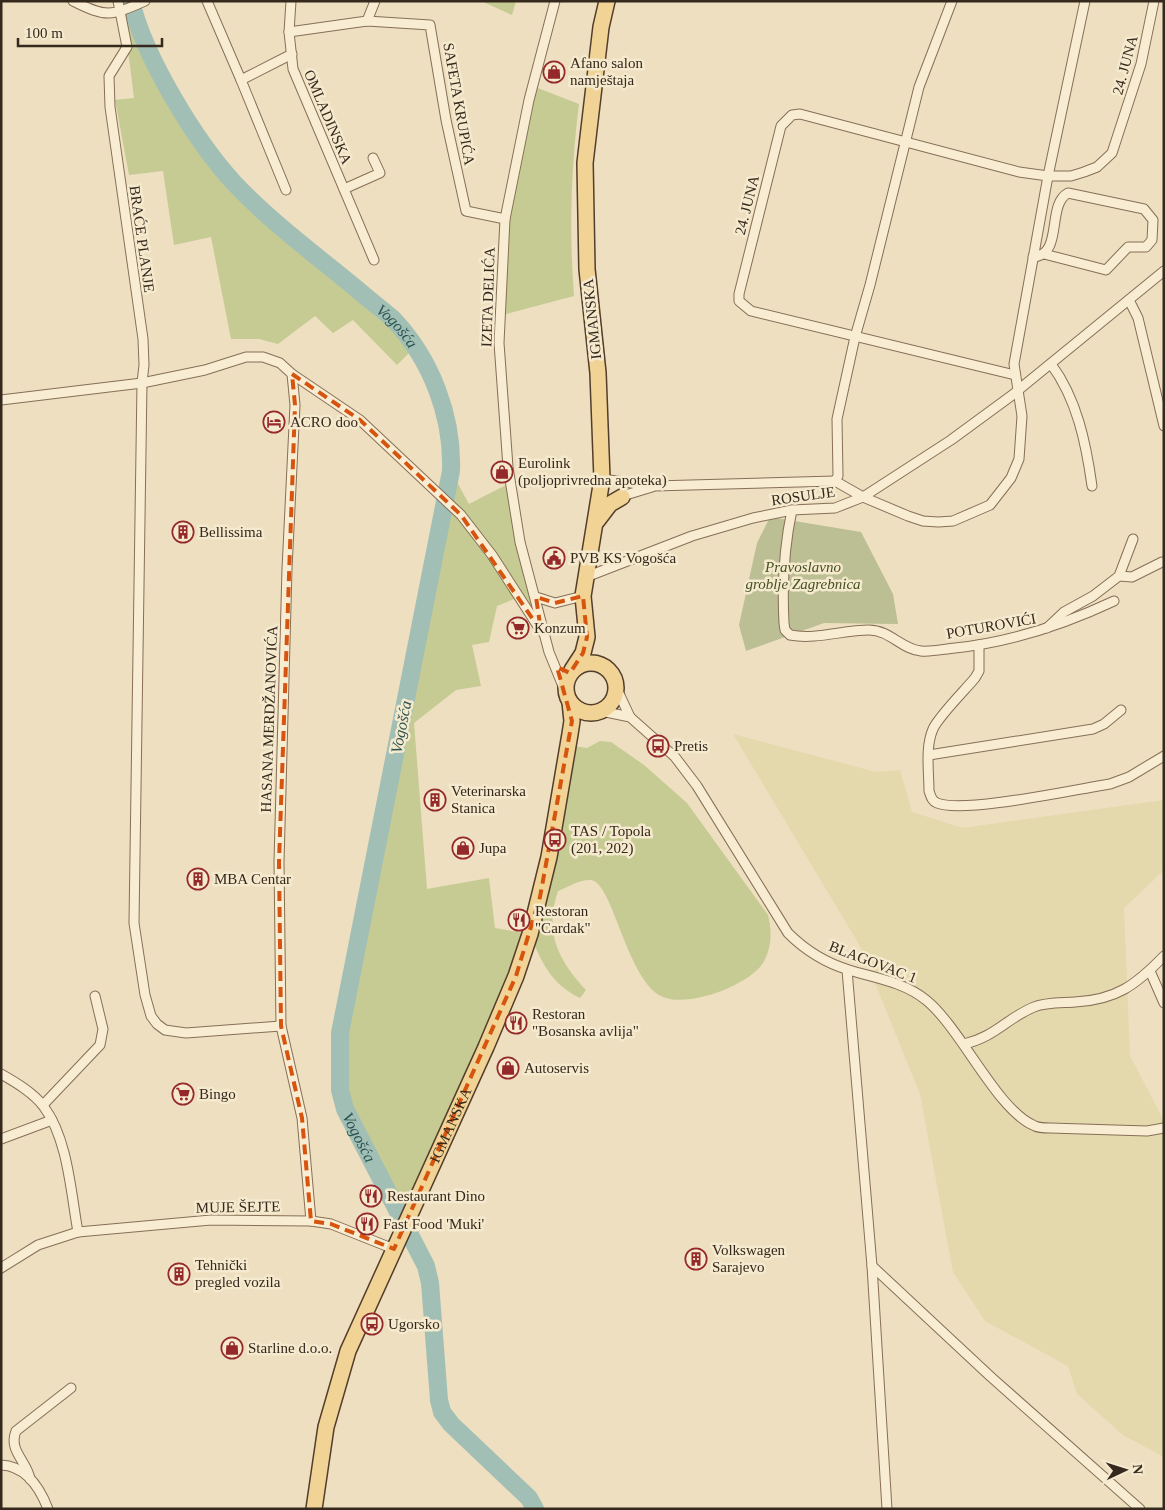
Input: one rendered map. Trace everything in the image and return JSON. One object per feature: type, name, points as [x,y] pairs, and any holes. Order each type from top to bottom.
[{"type":"main road","name":"IGMANSKA","points":[[571,672],[583,653],[587,637],[583,596],[602,479],[598,372],[587,269],[585,163],[601,27],[607,1]]},
{"type":"main road","points":[[596,522],[610,504],[622,497]]},
{"type":"main road","name":"IGMANSKA","points":[[587,637],[605,667]]},
{"type":"main road","points":[[570,734],[583,717],[596,712],[612,701],[616,687],[613,676],[605,667],[588,663],[571,672],[567,680],[568,699],[582,712],[596,712]]},
{"type":"main road","name":"IGMANSKA","points":[[314,1509],[326,1427],[348,1351],[516,976],[540,897],[572,720],[568,699]]},
{"type":"street","points":[[73,1],[101,14],[122,11],[145,1]]},
{"type":"street","name":"BRAĆE PLANJE","points":[[118,1],[122,11],[127,47],[109,76],[108,90],[143,339],[144,365],[142,383],[134,923],[145,995],[151,1016],[157,1024],[176,1033],[282,1026]]},
{"type":"street","points":[[207,1],[286,190]]},
{"type":"street","name":"OMLADINSKA","points":[[291,1],[289,32],[293,68],[374,260]]},
{"type":"street","points":[[367,21],[375,1]]},
{"type":"street","name":"IZETA DELIĆA","points":[[555,1],[529,100],[505,218],[499,343],[508,467],[520,542],[549,652],[568,699]]},
{"type":"street","points":[[836,481],[838,476],[837,419],[854,337],[870,286],[919,87],[952,1]]},
{"type":"street","points":[[602,479],[654,486],[836,481],[863,497],[908,516],[923,521],[938,522],[953,521],[990,504],[1011,478],[1019,459],[1022,416],[1014,364],[1048,176],[1085,1]]},
{"type":"street","name":"24. JUNA","points":[[854,337],[751,311],[740,301],[739,294],[781,126],[792,115],[800,114],[1019,172],[1048,176],[1071,176],[1084,172],[1098,167],[1112,153],[1141,64],[1154,1]]},
{"type":"street","name":"SAFETA KRUPIĆA","points":[[289,32],[367,21],[430,25],[446,120],[466,211],[505,218]]},
{"type":"street","name":"OMLADINSKA","points":[[241,80],[292,54]]},
{"type":"street","name":"OMLADINSKA","points":[[344,189],[380,173],[373,158]]},
{"type":"street","points":[[1033,256],[1044,254],[1106,270],[1128,247],[1146,247],[1152,240],[1153,220],[1144,209],[1068,193],[1060,202],[1049,249],[1044,254]]},
{"type":"street","name":"ROSULJE","points":[[586,577],[692,536],[753,518],[792,510],[835,508],[863,497],[951,440],[1051,364],[1164,271]]},
{"type":"street","points":[[1129,300],[1138,318],[1164,426]]},
{"type":"street","points":[[854,337],[1015,375]]},
{"type":"street","points":[[1,400],[142,383],[205,370],[246,357],[263,357],[280,362],[292,374],[360,420],[461,515],[492,555],[545,638]]},
{"type":"street","points":[[1051,364],[1070,397],[1080,423],[1092,486]]},
{"type":"street","name":"HASANA MERDŽANOVIĆA","points":[[292,374],[295,405],[287,569],[279,862],[282,1026],[302,1118],[311,1221]]},
{"type":"street","points":[[600,496],[622,497],[654,486]]},
{"type":"street","name":"POTUROVIĆI","points":[[792,510],[787,536],[783,583],[784,623],[785,630],[790,635],[815,636],[868,630],[887,633],[911,648],[921,651],[979,645],[1044,630],[1114,601]]},
{"type":"street","points":[[1044,630],[1064,612],[1093,596],[1119,576],[1133,539]]},
{"type":"street","points":[[1119,576],[1132,577],[1162,562]]},
{"type":"street","points":[[536,597],[555,603],[583,596]]},
{"type":"street","points":[[979,645],[979,671],[933,728],[929,755],[931,798],[936,803],[966,806],[1110,784],[1129,776],[1164,756]]},
{"type":"street","points":[[555,666],[571,672]]},
{"type":"street","points":[[616,687],[630,717]]},
{"type":"street","points":[[929,755],[1093,729],[1104,724],[1121,710]]},
{"type":"street","name":"BLAGOVAC 1","points":[[596,712],[630,717],[675,757],[697,786],[788,933],[802,947],[847,970],[896,983],[927,1000],[964,1044],[1007,1102],[1024,1120],[1036,1127],[1116,1131],[1147,1131],[1164,1128]]},
{"type":"street","points":[[964,1044],[994,1034],[1034,1006],[1099,999],[1121,992],[1150,971],[1164,956]]},
{"type":"street","points":[[847,970],[872,1266],[887,1509]]},
{"type":"street","points":[[1150,971],[1164,1003]]},
{"type":"street","points":[[43,1106],[100,1045],[103,1029],[96,996]]},
{"type":"street","points":[[1,1074],[14,1081],[43,1106],[52,1120],[64,1154],[78,1232]]},
{"type":"street","points":[[1,1139],[52,1120]]},
{"type":"street","name":"MUJE ŠEJTE","points":[[1,1268],[38,1245],[78,1232],[211,1220],[311,1221],[331,1224],[394,1249]]},
{"type":"street","points":[[872,1266],[991,1377],[1140,1509]]},
{"type":"street","points":[[30,1479],[28,1468],[14,1448],[13,1440],[16,1431],[71,1388]]},
{"type":"street","points":[[1,1465],[20,1470],[30,1479],[42,1495],[48,1509]]},
{"type":"highlighted area","points":[[292,374],[360,420],[461,515],[541,631],[536,597],[555,603],[583,596],[587,637],[583,653],[570,673],[557,667],[572,721],[540,897],[516,976],[394,1249],[331,1224],[311,1221],[302,1118],[281,1026],[279,862],[295,405]]},
{"type":"shaded area","points":[[733,734],[876,772],[900,770],[912,812],[963,828],[1164,800],[1164,870],[1124,908],[1130,1056],[1164,1121],[1164,1457],[1123,1435],[1077,1394],[1068,1366],[985,1321],[953,1272],[920,1094],[860,946]]},
{"type":"green space","points":[[118,1],[131,1],[141,35],[184,114],[208,153],[235,184],[268,215],[393,320],[414,348],[397,365],[353,320],[333,333],[315,316],[278,344],[259,339],[231,339],[211,237],[174,245],[163,171],[129,175],[115,100],[134,98],[129,58]]},
{"type":"green space","points":[[481,1],[516,1],[512,15]]},
{"type":"green space","points":[[535,87],[579,104],[572,200],[574,296],[499,316],[505,219]]},
{"type":"green space","points":[[451,471],[469,504],[510,483],[544,632],[519,597],[497,606],[489,642],[472,645],[481,686],[456,690],[414,723],[427,889],[489,878],[495,928],[530,934],[567,745],[587,748],[600,741],[611,742],[644,765],[687,803],[768,915],[770,939],[763,963],[745,979],[718,992],[702,997],[674,1000],[663,997],[650,988],[640,973],[599,885],[591,880],[587,880],[558,891],[553,920],[556,945],[568,968],[586,990],[580,998],[561,986],[544,964],[530,935],[405,1223],[345,1109],[340,1071],[340,1033]]},
{"type":"green space","name":"Pravoslavno groblje Zagrebnica","points":[[770,517],[861,532],[893,594],[898,624],[824,623],[746,651],[739,625],[757,543]]},
{"type":"waterway","name":"Vogošća","points":[[131,1],[147,47],[159,72],[173,98],[204,146],[235,184],[264,212],[393,319],[429,370],[444,409],[451,450],[451,471],[340,1033],[340,1090],[345,1109],[426,1266],[430,1283],[439,1400],[442,1412],[451,1424],[529,1498],[535,1509]]},
{"type":"place","name":"Afano salon namještaja","points":[[554,72]]},
{"type":"place","name":"ACRO doo","points":[[274,422]]},
{"type":"place","name":"Eurolink (poljoprivredna apoteka)","points":[[502,472]]},
{"type":"place","name":"Bellissima","points":[[183,532]]},
{"type":"place","name":"PVB KS Vogošća","points":[[554,558]]},
{"type":"place","name":"Konzum","points":[[518,628]]},
{"type":"place","name":"Pretis","points":[[658,746]]},
{"type":"place","name":"Veterinarska Stanica","points":[[435,800]]},
{"type":"place","name":"TAS / Topola (201, 202)","points":[[555,840]]},
{"type":"place","name":"Jupa","points":[[463,848]]},
{"type":"place","name":"MBA Centar","points":[[198,879]]},
{"type":"place","name":"Restoran \"Cardak\"","points":[[519,920]]},
{"type":"place","name":"Restoran \"Bosanska avlija\"","points":[[516,1023]]},
{"type":"place","name":"Autoservis","points":[[508,1068]]},
{"type":"place","name":"Bingo","points":[[183,1094]]},
{"type":"place","name":"Restaurant Dino","points":[[371,1196]]},
{"type":"place","name":"Fast Food 'Muki'","points":[[367,1224]]},
{"type":"place","name":"Volkswagen Sarajevo","points":[[696,1259]]},
{"type":"place","name":"Tehnički pregled vozila","points":[[179,1274]]},
{"type":"place","name":"Ugorsko","points":[[372,1324]]},
{"type":"place","name":"Starline d.o.o.","points":[[232,1348]]}]
